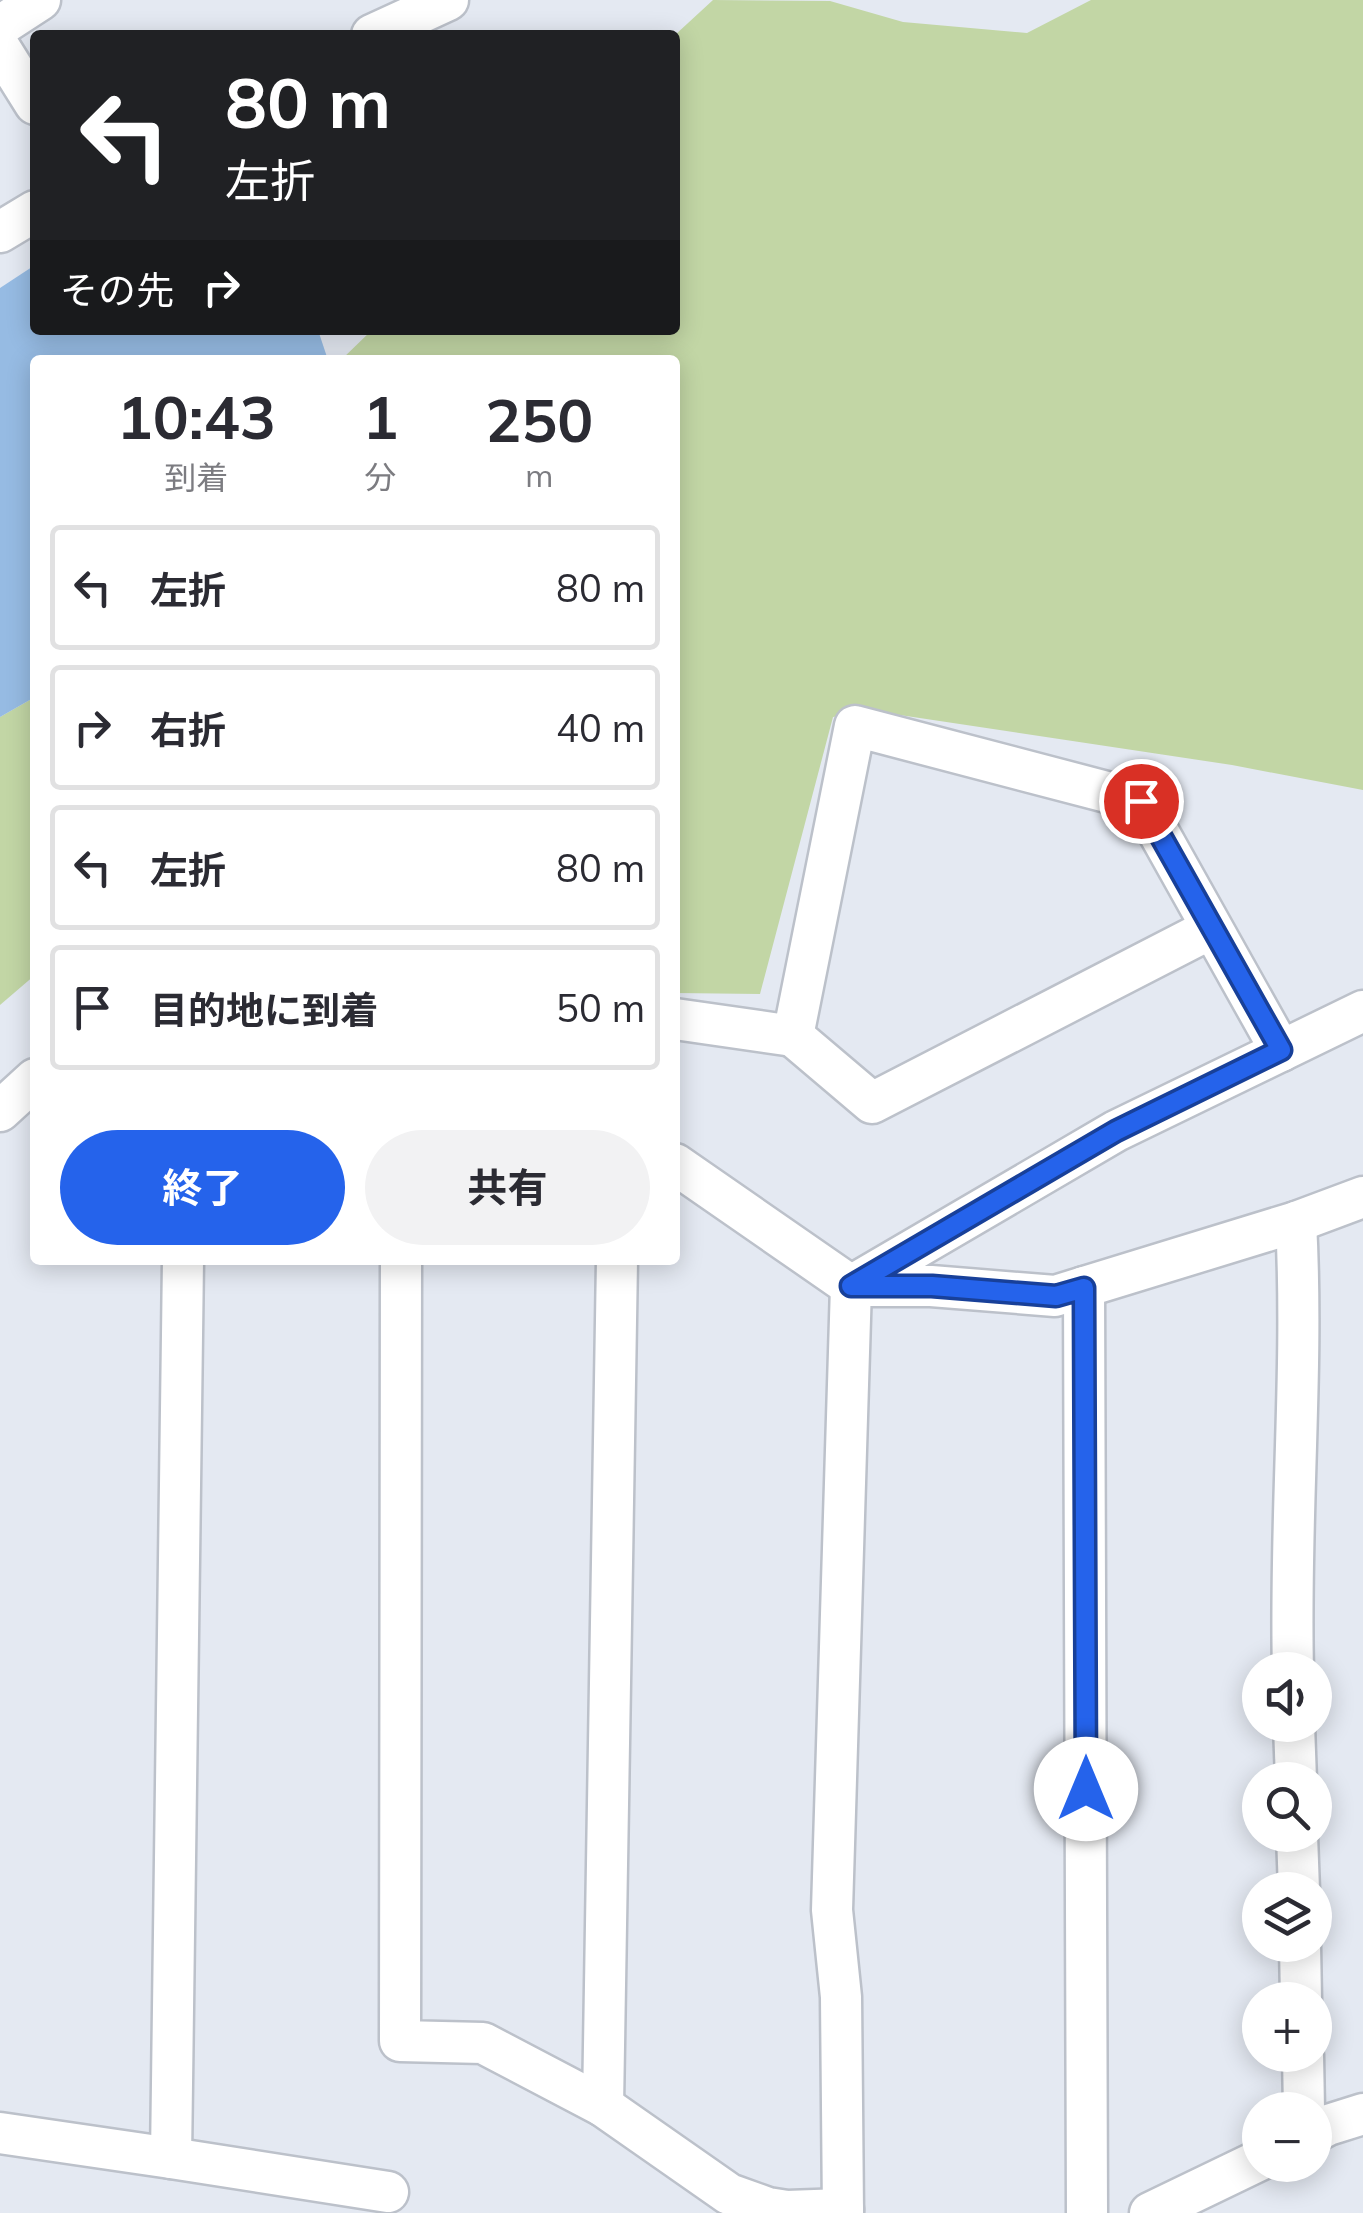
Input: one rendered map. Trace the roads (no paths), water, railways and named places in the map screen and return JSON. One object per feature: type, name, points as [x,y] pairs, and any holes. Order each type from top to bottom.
[{"type":"street","points":[[0,26],[40,0]]},
{"type":"street","points":[[379,30],[408,9],[448,0]]},
{"type":"street","points":[[0,48],[30,96]]},
{"type":"street","points":[[0,232],[30,214]]},
{"type":"street","points":[[793,1036],[855,726],[1141,801],[1281,1050]]},
{"type":"street","points":[[680,1020],[793,1036],[872,1103],[1212,928]]},
{"type":"street","points":[[851,1286],[1116,1131],[1363,1011]]},
{"type":"street","points":[[0,1111],[30,1083]]},
{"type":"street","points":[[680,1167],[851,1286],[932,1286],[1056,1296],[1296,1222],[1363,1197]]},
{"type":"street","points":[[1293,1652],[1299,1281],[1296,1222]]},
{"type":"street","points":[[171,2158],[183,1265]]},
{"type":"street","points":[[401,1265],[400,2041],[482,2044],[603,2106],[729,2194],[787,2211],[843,2211],[841,1997],[832,1910],[851,1286]]},
{"type":"street","points":[[603,2106],[618,1265]]},
{"type":"street","points":[[1084,1288],[1087,2213]]},
{"type":"street","points":[[1332,2124],[1363,2114]]},
{"type":"street","points":[[0,2134],[388,2192]]},
{"type":"street","points":[[1150,2213],[1242,2169]]},
{"type":"water","points":[[30,268],[30,335],[320,335],[326,355],[30,355],[30,700],[0,717],[0,288]]}]
